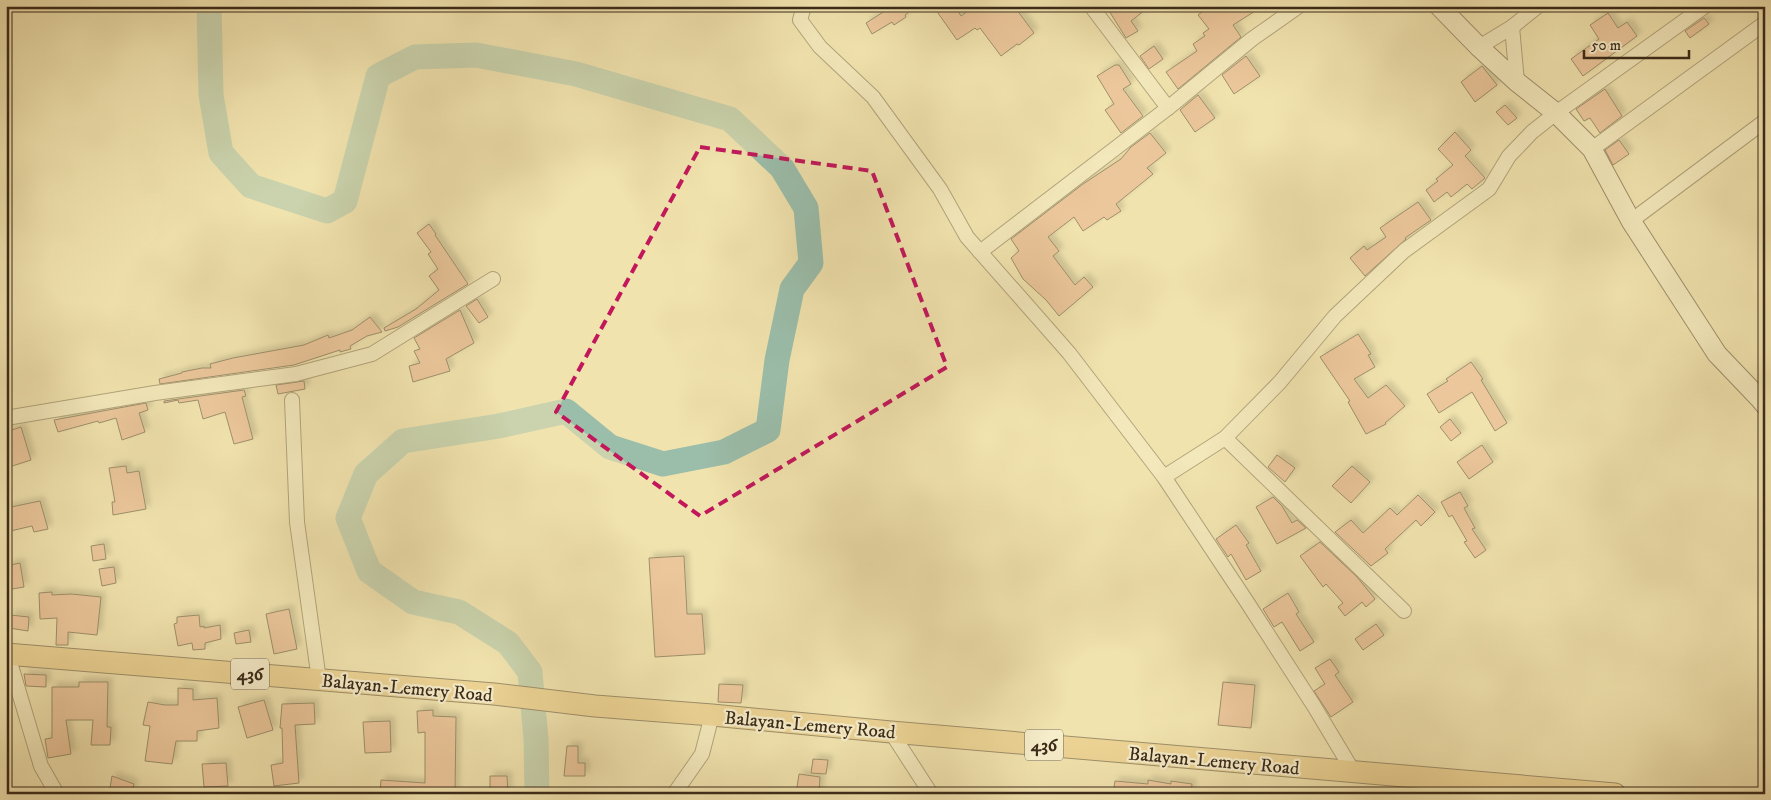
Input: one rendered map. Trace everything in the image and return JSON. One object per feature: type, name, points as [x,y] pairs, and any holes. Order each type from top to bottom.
[{"type":"main road","name":"Balayan-Lemery Road","points":[[7,652],[494,694],[595,706],[712,714],[891,732],[1615,794]]},
{"type":"street","points":[[804,6],[800,20],[820,47],[873,97],[940,188],[967,237],[1069,353],[1164,477],[1248,602],[1314,706],[1353,772]]},
{"type":"street","points":[[1091,6],[1168,108]]},
{"type":"street","points":[[980,252],[1168,108],[1252,39],[1299,6]]},
{"type":"street","points":[[1439,6],[1479,47],[1517,82],[1556,113],[1592,149],[1631,221],[1717,354],[1765,406]]},
{"type":"street","points":[[1479,47],[1512,27],[1538,6]]},
{"type":"street","points":[[1164,477],[1225,438],[1280,382],[1335,316],[1404,251],[1489,189],[1509,156],[1532,132],[1704,6]]},
{"type":"street","points":[[1592,149],[1765,23]]},
{"type":"street","points":[[1512,27],[1517,82]]},
{"type":"street","points":[[1631,221],[1765,121]]},
{"type":"street","points":[[6,418],[155,393],[296,374],[372,354],[493,279]]},
{"type":"street","points":[[292,400],[297,522],[319,680]]},
{"type":"street","points":[[1225,438],[1404,611]]},
{"type":"street","points":[[7,652],[41,766],[57,794]]},
{"type":"street","points":[[674,794],[702,754],[712,714]]},
{"type":"street","points":[[891,732],[932,794]]},
{"type":"highlighted area","points":[[700,147],[872,171],[947,367],[700,516],[556,412]]},
{"type":"building","points":[[882,6],[917,6],[894,25],[892,22],[872,34],[866,23],[885,11]]},
{"type":"building","points":[[933,6],[955,6],[961,16],[975,6],[1014,6],[1034,33],[1001,56],[980,28],[977,30],[975,28],[957,40]]},
{"type":"building","points":[[1106,6],[1150,6],[1131,21],[1138,31],[1126,38]]},
{"type":"building","points":[[1210,6],[1263,6],[1233,25],[1241,37],[1178,89],[1166,72],[1197,51],[1193,44],[1205,36],[1203,33],[1209,29],[1198,15]]},
{"type":"building","points":[[1608,13],[1618,28],[1627,22],[1637,36],[1583,76],[1571,59],[1599,39],[1590,25]]},
{"type":"building","points":[[1704,18],[1709,24],[1690,38],[1685,31]]},
{"type":"building","points":[[1154,46],[1163,59],[1149,69],[1140,56]]},
{"type":"building","points":[[1246,56],[1260,76],[1234,94],[1222,75]]},
{"type":"building","points":[[1115,65],[1119,65],[1131,84],[1123,89],[1143,116],[1121,133],[1105,110],[1114,104],[1097,76]]},
{"type":"building","points":[[1482,66],[1497,85],[1475,102],[1461,82]]},
{"type":"building","points":[[1605,89],[1622,116],[1600,133],[1590,118],[1584,121],[1576,109]]},
{"type":"building","points":[[1198,95],[1215,118],[1195,132],[1180,110]]},
{"type":"building","points":[[1505,105],[1517,118],[1508,125],[1496,112]]},
{"type":"building","points":[[1455,132],[1471,150],[1465,156],[1485,178],[1472,189],[1467,184],[1451,197],[1447,192],[1434,202],[1426,190],[1438,181],[1436,179],[1453,165],[1438,149]]},
{"type":"building","points":[[1150,133],[1166,153],[1147,168],[1153,174],[1116,204],[1121,211],[1107,220],[1104,217],[1083,231],[1074,217],[1048,237],[1059,251],[1053,256],[1075,285],[1084,277],[1093,287],[1059,316],[1046,300],[1023,279],[1011,258],[1019,251],[1011,239],[1083,184],[1121,159],[1131,147]]},
{"type":"building","points":[[1619,140],[1629,154],[1613,165],[1605,150]]},
{"type":"building","points":[[1418,202],[1431,220],[1405,238],[1365,276],[1350,258],[1364,246],[1367,250],[1386,237],[1380,228]]},
{"type":"building","points":[[429,224],[468,284],[398,327],[385,331],[384,328],[416,309],[439,290],[429,276],[438,269],[428,254],[431,252],[417,233]]},
{"type":"building","points":[[477,299],[488,317],[479,323],[466,306]]},
{"type":"building","points":[[460,310],[474,343],[446,359],[450,371],[413,382],[409,366],[420,363],[414,351],[420,349],[414,338]]},
{"type":"building","points":[[370,317],[382,332],[367,336],[350,346],[351,349],[340,352],[340,350],[294,365],[160,384],[159,379],[182,372],[211,368],[210,364],[304,345],[328,335],[329,338],[352,330]]},
{"type":"building","points":[[1358,334],[1371,354],[1368,355],[1375,367],[1354,379],[1368,398],[1386,385],[1405,406],[1386,424],[1366,434],[1348,402],[1350,401],[1320,357]]},
{"type":"building","points":[[1471,362],[1483,379],[1481,380],[1507,423],[1495,431],[1472,392],[1439,413],[1427,394],[1448,381],[1446,379]]},
{"type":"building","points":[[304,381],[305,389],[278,394],[276,385]]},
{"type":"building","points":[[244,390],[246,396],[242,397],[253,439],[234,444],[225,412],[203,419],[198,400],[179,403],[178,400],[164,403],[164,401]]},
{"type":"building","points":[[146,403],[148,410],[139,413],[145,432],[122,440],[116,418],[58,432],[54,420]]},
{"type":"building","points":[[1450,419],[1461,433],[1451,441],[1440,427]]},
{"type":"building","points":[[21,427],[31,460],[6,468],[6,432]]},
{"type":"building","points":[[1482,445],[1493,462],[1469,479],[1457,462]]},
{"type":"building","points":[[1277,455],[1295,468],[1285,482],[1268,467]]},
{"type":"building","points":[[126,466],[127,473],[139,471],[146,509],[113,515],[112,502],[115,502],[109,468]]},
{"type":"building","points":[[1352,466],[1370,482],[1351,503],[1332,486]]},
{"type":"building","points":[[1460,492],[1468,506],[1464,508],[1475,528],[1472,529],[1486,550],[1475,558],[1464,542],[1467,541],[1452,515],[1449,517],[1441,502]]},
{"type":"building","points":[[1418,495],[1435,512],[1421,526],[1416,520],[1385,549],[1388,553],[1371,566],[1335,532],[1351,520],[1363,533],[1390,508],[1397,515]]},
{"type":"building","points":[[1273,497],[1282,506],[1292,523],[1297,520],[1306,528],[1277,544],[1256,507]]},
{"type":"building","points":[[40,501],[48,529],[34,532],[32,526],[6,532],[6,508]]},
{"type":"building","points":[[1236,525],[1249,543],[1246,545],[1261,571],[1246,580],[1231,554],[1228,557],[1216,539]]},
{"type":"building","points":[[1320,542],[1357,577],[1375,599],[1366,607],[1362,602],[1345,616],[1338,607],[1343,603],[1326,584],[1323,587],[1300,556]]},
{"type":"building","points":[[104,544],[106,559],[93,561],[91,546]]},
{"type":"building","points":[[684,556],[687,614],[702,614],[705,654],[655,657],[649,558]]},
{"type":"building","points":[[20,563],[24,587],[6,590],[6,566]]},
{"type":"building","points":[[114,567],[116,583],[102,586],[99,569]]},
{"type":"building","points":[[52,592],[52,595],[71,594],[101,597],[97,635],[68,632],[68,645],[56,645],[57,618],[40,619],[39,593]]},
{"type":"building","points":[[1288,593],[1299,612],[1296,614],[1314,642],[1300,651],[1282,622],[1274,627],[1263,609]]},
{"type":"building","points":[[289,609],[297,649],[274,654],[266,614]]},
{"type":"building","points":[[10,615],[29,617],[28,631],[9,628]]},
{"type":"building","points":[[199,615],[200,627],[220,625],[221,639],[205,643],[205,649],[193,650],[192,643],[178,646],[174,624],[177,623],[177,617]]},
{"type":"building","points":[[1376,624],[1384,635],[1363,650],[1355,639]]},
{"type":"building","points":[[249,630],[251,642],[236,644],[234,633]]},
{"type":"building","points":[[1330,659],[1339,672],[1335,675],[1353,702],[1331,717],[1314,691],[1325,684],[1315,668]]},
{"type":"building","points":[[24,674],[46,675],[46,687],[26,686]]},
{"type":"building","points":[[79,682],[108,682],[107,727],[111,727],[110,745],[91,745],[93,720],[66,720],[71,754],[48,758],[45,739],[52,738],[52,687],[79,687]]},
{"type":"building","points":[[1223,682],[1255,685],[1251,728],[1218,725]]},
{"type":"building","points":[[719,684],[743,685],[741,703],[718,702]]},
{"type":"building","points":[[178,688],[193,689],[193,700],[217,698],[219,728],[197,731],[197,741],[176,741],[172,764],[145,761],[150,726],[143,725],[148,702],[178,705]]},
{"type":"building","points":[[264,700],[273,730],[247,738],[238,707]]},
{"type":"building","points":[[314,703],[315,724],[295,725],[299,783],[274,786],[271,765],[283,763],[282,728],[280,728],[282,704]]},
{"type":"building","points":[[433,710],[433,716],[456,717],[455,794],[380,792],[381,780],[425,783],[425,732],[418,733],[417,711]]},
{"type":"building","points":[[390,721],[391,752],[365,753],[363,722]]},
{"type":"building","points":[[567,746],[578,746],[578,763],[585,763],[585,776],[564,776]]},
{"type":"building","points":[[813,759],[828,760],[826,774],[811,773]]},
{"type":"building","points":[[226,763],[228,786],[204,787],[202,764]]},
{"type":"building","points":[[799,774],[820,777],[819,794],[796,794]]},
{"type":"building","points":[[112,776],[134,784],[131,794],[109,794]]},
{"type":"building","points":[[490,776],[507,776],[508,794],[490,794]]},
{"type":"building","points":[[1148,780],[1171,784],[1171,781],[1192,784],[1191,794],[1113,794],[1115,781],[1148,784]]},
{"type":"waterway","points":[[209,6],[211,95],[221,153],[251,186],[327,211],[345,201],[378,76],[415,57],[476,55],[576,74],[730,119],[782,168],[806,208],[811,263],[792,289],[777,360],[768,430],[724,452],[663,464],[610,447],[566,411],[499,426],[403,441],[366,474],[348,518],[369,571],[413,602],[459,612],[508,643],[530,672],[536,739],[537,794]]}]
